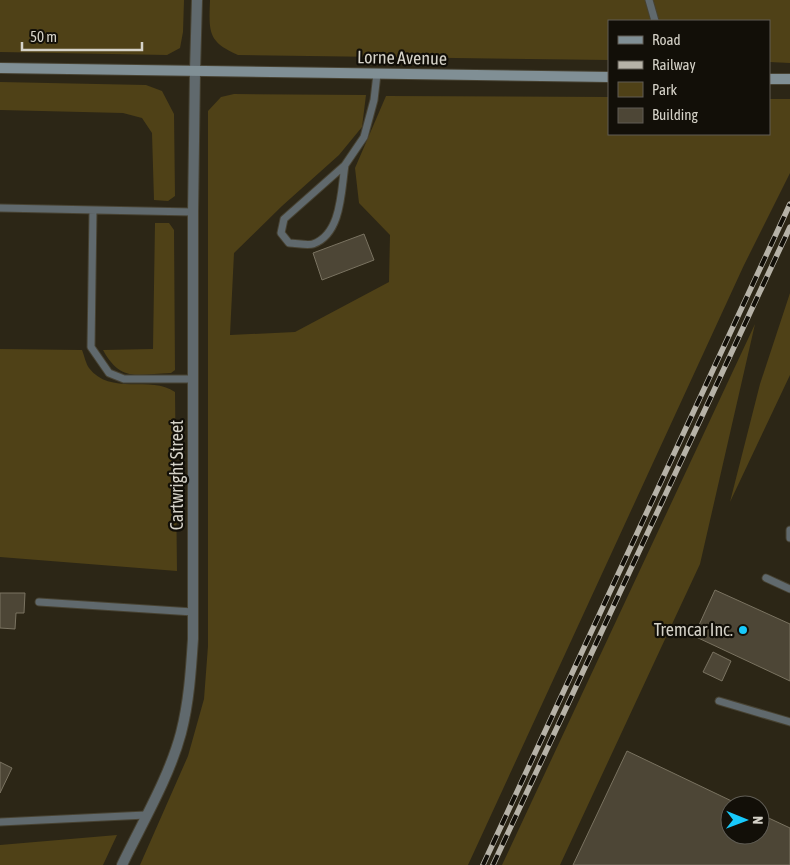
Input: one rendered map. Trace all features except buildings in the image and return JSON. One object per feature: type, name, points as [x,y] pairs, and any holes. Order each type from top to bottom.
[{"type":"main road","name":"Lorne Avenue","points":[[0,68],[608,77]]},
{"type":"main road","points":[[770,79],[790,79]]},
{"type":"street","name":"Cartwright Street","points":[[122,865],[146,815],[180,734],[189,693],[193,612],[193,212],[197,0]]},
{"type":"lane","points":[[650,0],[655,20]]},
{"type":"lane","points":[[345,165],[338,213],[329,234],[312,245],[289,243],[282,233],[284,219],[345,165],[364,137],[374,100],[377,74]]},
{"type":"lane","points":[[0,208],[193,212]]},
{"type":"lane","points":[[93,210],[91,347],[109,373],[124,379],[193,379]]},
{"type":"lane","points":[[790,530],[790,538]]},
{"type":"lane","points":[[766,578],[790,589]]},
{"type":"lane","points":[[38,602],[193,612]]},
{"type":"lane","points":[[719,701],[790,722]]},
{"type":"lane","points":[[0,822],[146,815]]},
{"type":"green space","points":[[0,0],[184,0],[183,32],[180,48],[167,55],[0,52]]},
{"type":"green space","points":[[210,0],[790,0],[790,63],[770,62],[770,20],[608,20],[608,60],[238,55],[215,40],[210,28]]},
{"type":"green space","points":[[0,82],[146,85],[162,91],[174,114],[175,196],[168,201],[154,200],[152,133],[142,118],[123,113],[0,110]]},
{"type":"green space","points":[[234,94],[366,95],[362,127],[339,155],[282,206],[234,253],[230,335],[295,332],[389,282],[390,235],[359,203],[355,168],[386,96],[608,97],[608,135],[770,135],[770,99],[790,99],[790,173],[744,265],[468,865],[140,865],[188,756],[204,699],[208,646],[208,111],[221,97]]},
{"type":"green space","points":[[155,223],[169,223],[174,230],[175,370],[171,373],[131,374],[117,368],[103,350],[153,349]]},
{"type":"green space","points":[[790,293],[790,375],[730,502],[760,384]]},
{"type":"green space","points":[[755,324],[700,564],[560,865],[502,865]]},
{"type":"green space","points":[[0,349],[82,350],[89,368],[98,376],[108,381],[154,385],[165,387],[175,392],[177,571],[0,557]]},
{"type":"green space","points":[[117,835],[103,865],[0,865],[0,845]]},
{"type":"railway","points":[[483,865],[790,204]]},
{"type":"railway","points":[[493,865],[790,227]]},
{"type":"place","name":"Tremcar Inc.","points":[[743,630]]}]
